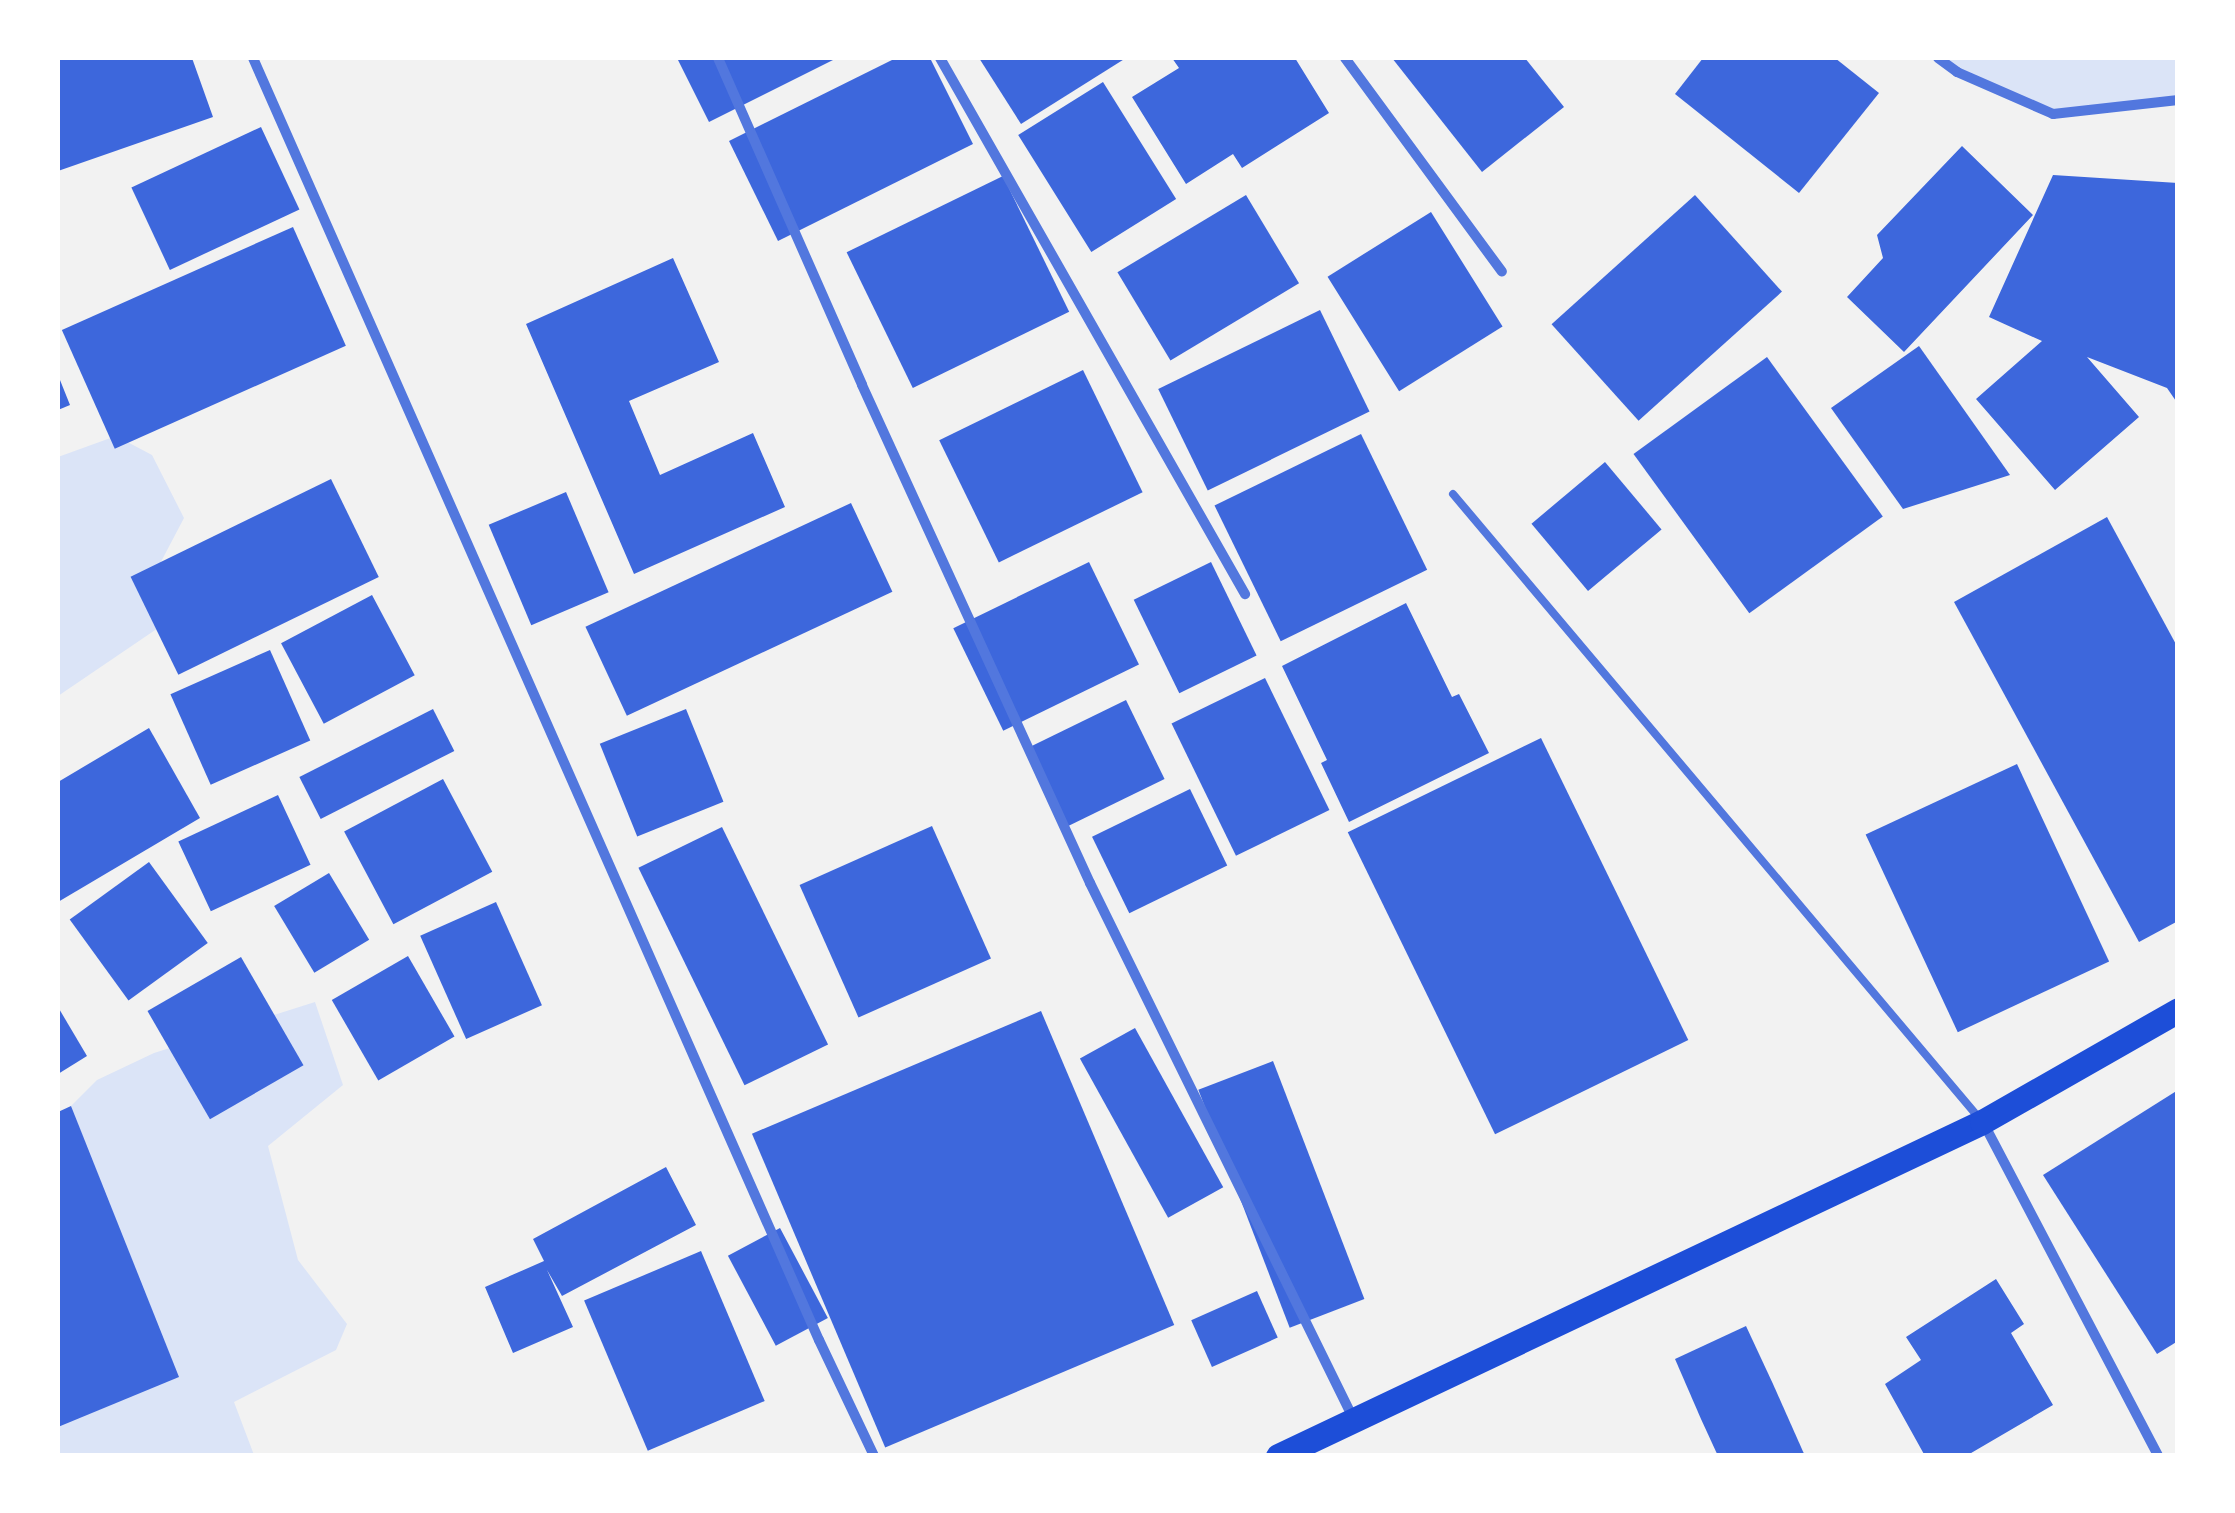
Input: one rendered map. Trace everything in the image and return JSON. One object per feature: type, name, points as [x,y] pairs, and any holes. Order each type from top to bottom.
[{"type":"main road","points":[[1278,1456],[1982,1122],[2178,1010]]},
{"type":"street","points":[[253,58],[874,1456]]},
{"type":"street","points":[[718,58],[1090,884],[1354,1420]]},
{"type":"street","points":[[940,58],[1245,594]]},
{"type":"street","points":[[1345,58],[1502,272]]},
{"type":"street","points":[[1938,58],[1957,72],[2053,114],[2178,100]]},
{"type":"street","points":[[1982,1122],[2158,1456]]},
{"type":"lane","points":[[1453,494],[1982,1122]]},
{"type":"shaded area","points":[[1938,58],[2177,58],[2177,100],[2053,114]]},
{"type":"shaded area","points":[[116,436],[152,455],[184,518],[154,575],[164,624],[58,696],[58,457]]},
{"type":"shaded area","points":[[315,1002],[343,1085],[268,1146],[298,1260],[347,1324],[336,1350],[234,1402],[254,1455],[58,1456],[58,1360],[148,1324],[71,1106],[97,1080],[154,1053]]},
{"type":"building","points":[[58,58],[192,58],[213,117],[58,171]]},
{"type":"building","points":[[677,58],[837,58],[709,122]]},
{"type":"building","points":[[896,58],[930,58],[973,144],[778,241],[729,141]]},
{"type":"building","points":[[979,58],[1126,58],[1021,124]]},
{"type":"building","points":[[1172,58],[1295,58],[1329,113],[1242,168],[1233,154],[1186,184],[1132,97],[1179,68]]},
{"type":"building","points":[[1392,58],[1525,58],[1564,107],[1482,172]]},
{"type":"building","points":[[1703,58],[1835,58],[1879,93],[1799,193],[1675,94]]},
{"type":"building","points":[[1103,82],[1176,199],[1091,252],[1018,135]]},
{"type":"building","points":[[261,127],[299,209],[170,270],[131,187]]},
{"type":"building","points":[[1962,146],[2033,215],[1904,352],[1847,297],[1883,258],[1877,235]]},
{"type":"building","points":[[2053,175],[2178,183],[2178,404],[2167,388],[2087,357],[2139,417],[2055,490],[1976,399],[2042,341],[1989,317]]},
{"type":"building","points":[[1003,176],[1069,312],[913,388],[847,252]]},
{"type":"building","points":[[1246,195],[1299,283],[1170,361],[1117,272]]},
{"type":"building","points":[[1695,195],[1782,292],[1639,421],[1552,324]]},
{"type":"building","points":[[1431,212],[1503,326],[1399,391],[1328,277]]},
{"type":"building","points":[[293,227],[346,346],[115,449],[62,330]]},
{"type":"building","points":[[673,258],[719,362],[629,401],[660,475],[753,433],[785,507],[634,574],[526,324]]},
{"type":"building","points":[[1320,310],[1370,412],[1208,490],[1158,389]]},
{"type":"building","points":[[1919,346],[2010,475],[1903,509],[1831,408]]},
{"type":"building","points":[[1767,357],[1883,516],[1749,613],[1634,454]]},
{"type":"building","points":[[1083,370],[1143,492],[999,562],[939,440]]},
{"type":"building","points":[[58,375],[70,405],[58,410]]},
{"type":"building","points":[[1361,434],[1427,570],[1281,641],[1214,505]]},
{"type":"building","points":[[1605,462],[1662,529],[1588,591],[1531,524]]},
{"type":"building","points":[[331,479],[379,577],[178,675],[131,577]]},
{"type":"building","points":[[566,492],[609,592],[531,625],[489,525]]},
{"type":"building","points":[[851,503],[892,592],[627,716],[585,627]]},
{"type":"building","points":[[2107,517],[2178,648],[2178,921],[2139,942],[1954,602]]},
{"type":"building","points":[[1089,562],[1139,664],[1003,731],[953,628]]},
{"type":"building","points":[[1211,562],[1257,655],[1179,693],[1134,600]]},
{"type":"building","points":[[372,595],[415,675],[324,724],[281,643]]},
{"type":"building","points":[[1406,603],[1452,697],[1459,694],[1489,753],[1349,822],[1321,763],[1327,760],[1282,666]]},
{"type":"building","points":[[270,650],[310,740],[211,785],[170,694]]},
{"type":"building","points":[[1265,678],[1329,810],[1236,856],[1172,724]]},
{"type":"building","points":[[1126,700],[1165,779],[1066,827],[1027,748]]},
{"type":"building","points":[[433,709],[454,751],[321,819],[299,777]]},
{"type":"building","points":[[686,709],[723,802],[637,837],[600,744]]},
{"type":"building","points":[[149,728],[200,818],[58,902],[58,782]]},
{"type":"building","points":[[1541,738],[1688,1040],[1495,1134],[1348,832]]},
{"type":"building","points":[[2017,764],[2109,962],[1958,1032],[1866,835]]},
{"type":"building","points":[[443,779],[492,872],[393,924],[344,832]]},
{"type":"building","points":[[1190,789],[1227,865],[1129,913],[1092,837]]},
{"type":"building","points":[[278,795],[311,865],[211,911],[178,841]]},
{"type":"building","points":[[932,826],[991,958],[859,1017],[800,885]]},
{"type":"building","points":[[722,827],[828,1045],[744,1085],[638,868]]},
{"type":"building","points":[[149,862],[208,943],[128,1001],[70,920]]},
{"type":"building","points":[[329,873],[369,940],[314,973],[274,906]]},
{"type":"building","points":[[496,902],[542,1005],[466,1039],[420,936]]},
{"type":"building","points":[[408,956],[454,1037],[378,1081],[332,1000]]},
{"type":"building","points":[[241,957],[304,1065],[210,1119],[147,1011]]},
{"type":"building","points":[[58,1007],[87,1056],[58,1074]]},
{"type":"building","points":[[1041,1011],[1174,1325],[885,1448],[752,1134]]},
{"type":"building","points":[[1135,1028],[1223,1187],[1168,1218],[1080,1059]]},
{"type":"building","points":[[1273,1061],[1364,1299],[1290,1328],[1198,1090]]},
{"type":"building","points":[[2178,1090],[2178,1341],[2157,1354],[2043,1175]]},
{"type":"building","points":[[71,1106],[179,1377],[58,1427],[58,1112]]},
{"type":"building","points":[[666,1167],[696,1225],[562,1296],[547,1270],[573,1327],[513,1353],[485,1287],[544,1261],[533,1239]]},
{"type":"building","points":[[780,1228],[828,1318],[776,1346],[728,1256]]},
{"type":"building","points":[[701,1251],[765,1401],[648,1451],[584,1301]]},
{"type":"building","points":[[1996,1279],[2024,1324],[2011,1333],[2053,1405],[1966,1456],[1925,1456],[1885,1384],[1921,1360],[1906,1337]]},
{"type":"building","points":[[1257,1291],[1278,1338],[1212,1367],[1191,1320]]},
{"type":"building","points":[[1746,1326],[1805,1456],[1718,1456],[1701,1419],[1675,1359]]}]
